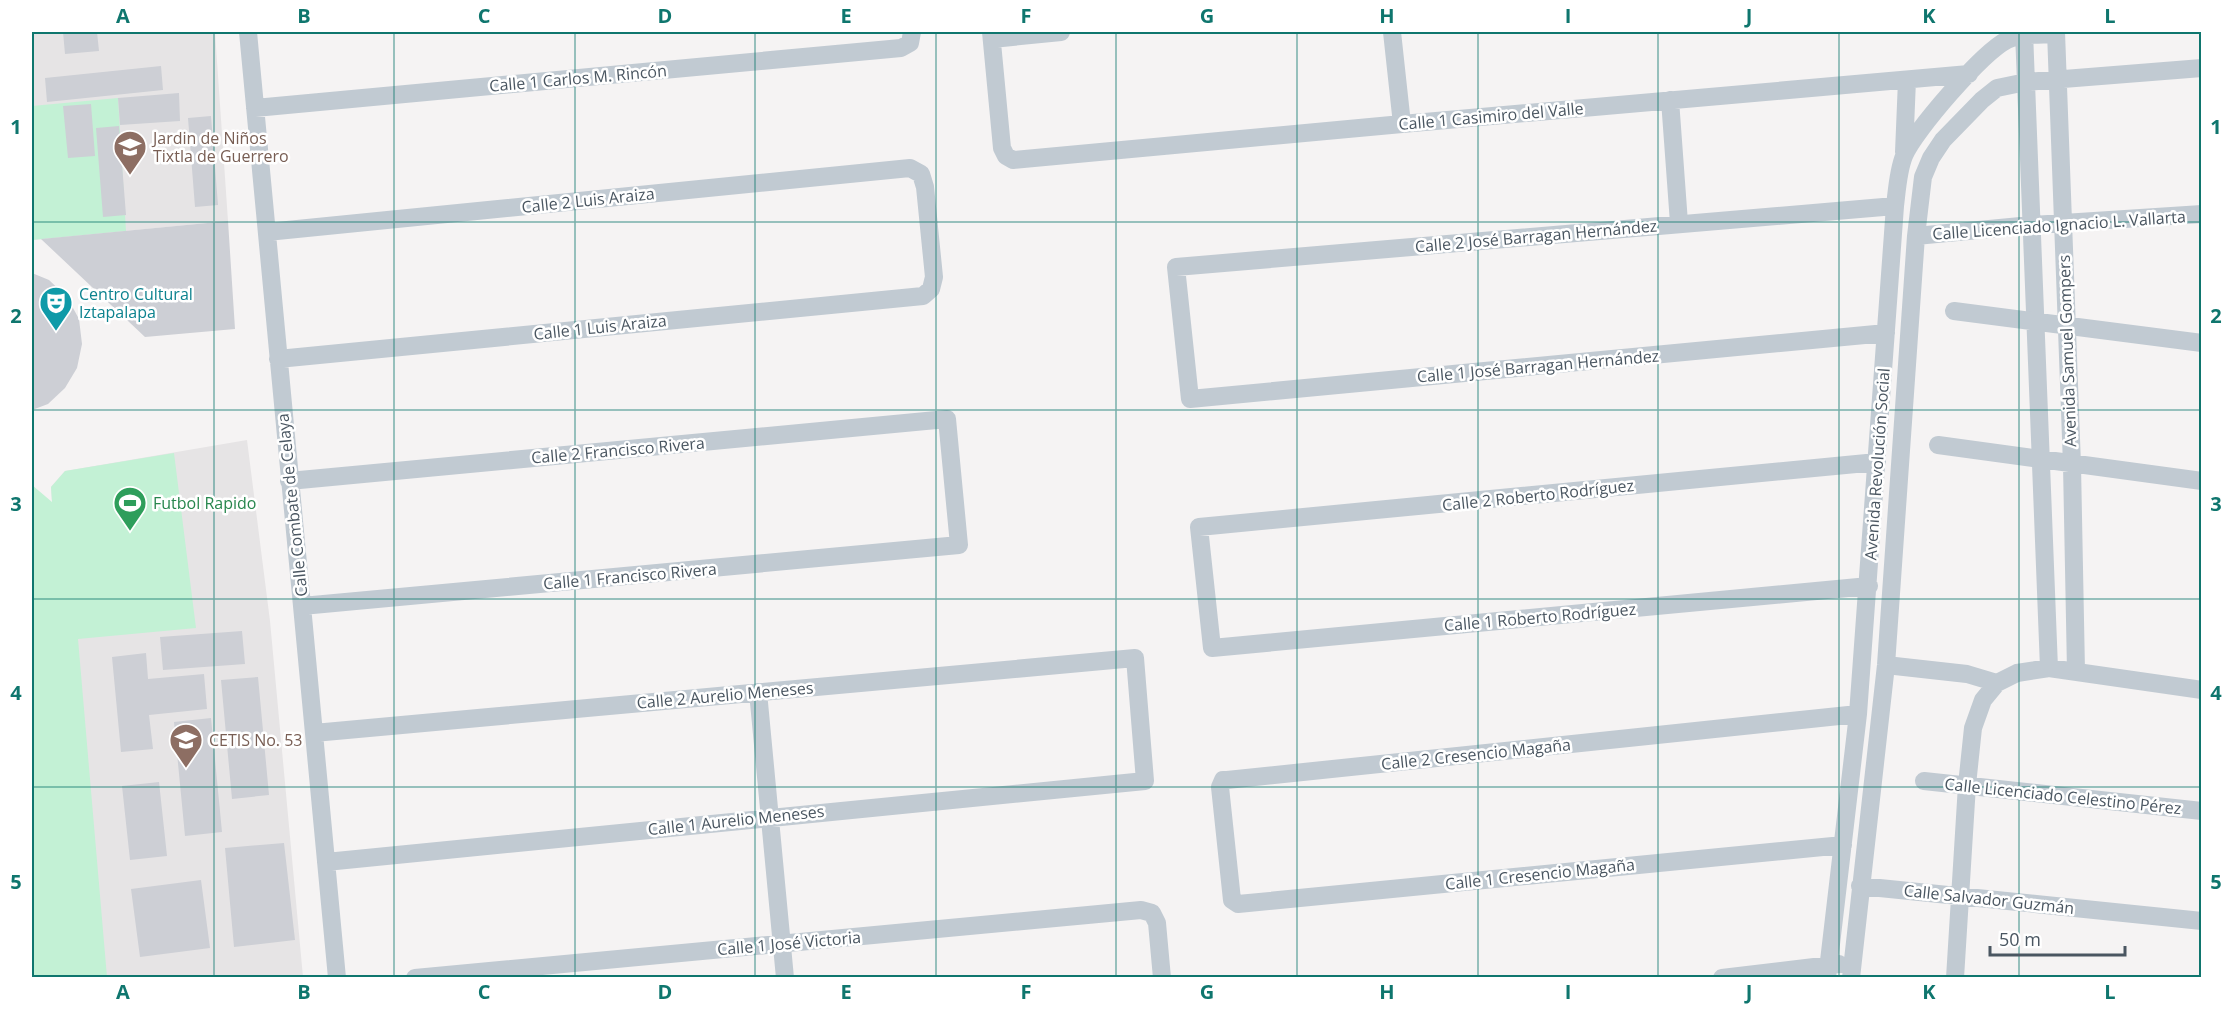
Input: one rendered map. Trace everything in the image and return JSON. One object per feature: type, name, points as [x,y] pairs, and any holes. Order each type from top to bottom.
[{"type":"street","name":"Calle Combate de Celaya","points":[[248,32],[337,978]]},
{"type":"street","name":"Calle 1 Carlos M. Rincón","points":[[255,108],[901,48],[910,43],[912,32]]},
{"type":"street","points":[[992,35],[1061,32]]},
{"type":"street","points":[[1392,32],[1402,123]]},
{"type":"street","name":"Avenida Revolución Social","points":[[1828,971],[1858,714],[1895,206],[1904,157],[1918,131],[1986,56],[2007,40],[2025,34],[2056,33]]},
{"type":"street","name":"Avenida Samuel Gompers","points":[[2056,33],[2072,465],[2076,671]]},
{"type":"street","name":"Avenida Samuel Gompers","points":[[2025,34],[2034,321],[2049,668]]},
{"type":"street","name":"Calle 1 Casimiro del Valle","points":[[992,35],[1002,148],[1006,156],[1013,160],[1402,123],[1969,74]]},
{"type":"street","name":"Avenida Revolución Social","points":[[1852,970],[1886,665],[1916,236],[1923,177],[1930,159],[1943,140],[1997,88],[2026,82],[2202,69]]},
{"type":"street","points":[[1904,157],[1907,80]]},
{"type":"street","points":[[1670,100],[1679,223]]},
{"type":"street","name":"Calle 2 Luis Araiza","points":[[267,232],[910,168],[921,174],[925,187],[934,277],[931,289],[923,296]]},
{"type":"street","name":"Calle 2 José Barragan Hernández","points":[[1190,399],[1176,267],[1895,206]]},
{"type":"street","name":"Calle Licenciado Ignacio L. Vallarta","points":[[1916,236],[2062,222],[2202,214]]},
{"type":"street","name":"Calle 1 Luis Araiza","points":[[278,358],[923,296]]},
{"type":"street","points":[[1954,311],[2202,343]]},
{"type":"street","name":"Calle 1 José Barragan Hernández","points":[[1190,399],[1886,333]]},
{"type":"street","name":"Calle 2 Francisco Rivera","points":[[289,481],[947,419],[959,545]]},
{"type":"street","points":[[1938,446],[2202,481]]},
{"type":"street","name":"Calle 2 Roberto Rodríguez","points":[[1212,648],[1199,527],[1877,462]]},
{"type":"street","name":"Calle 1 Francisco Rivera","points":[[302,606],[959,545]]},
{"type":"street","name":"Calle 1 Roberto Rodríguez","points":[[1212,648],[1869,586]]},
{"type":"street","name":"Calle 2 Aurelio Meneses","points":[[314,733],[1136,658],[1145,781]]},
{"type":"street","points":[[1886,665],[1967,674],[1997,683]]},
{"type":"street","points":[[1955,978],[1967,785],[1973,728],[1983,700],[1997,683],[2017,673],[2049,668],[2202,690]]},
{"type":"street","points":[[758,692],[785,978]]},
{"type":"street","name":"Calle 2 Cresencio Magaña","points":[[1238,904],[1232,900],[1220,787],[1223,780],[1858,714]]},
{"type":"street","name":"Calle 1 Aurelio Meneses","points":[[326,861],[1145,781]]},
{"type":"street","name":"Calle Licenciado Celestino Pérez","points":[[1924,781],[2202,810]]},
{"type":"street","name":"Calle 1 Cresencio Magaña","points":[[1238,904],[1843,845]]},
{"type":"street","name":"Calle Salvador Guzmán","points":[[1860,886],[2202,921]]},
{"type":"street","name":"Calle 1 José Victoria","points":[[415,978],[1141,910],[1152,913],[1157,923],[1162,978]]},
{"type":"street","points":[[1722,978],[1852,970]]},
{"type":"shaded area","name":"Jardin de Niños Tixtla de Guerrero","points":[[32,32],[215,32],[228,221],[32,240]]},
{"type":"shaded area","points":[[247,440],[270,621],[303,977],[32,978],[51,487],[65,471]]},
{"type":"green space","points":[[118,98],[126,231],[32,240],[32,106]]},
{"type":"green space","points":[[174,453],[196,628],[78,639],[107,977],[32,977],[32,485],[52,502],[51,487],[65,471]]},
{"type":"building","points":[[63,32],[97,32],[99,51],[65,54]]},
{"type":"building","points":[[161,66],[163,90],[47,102],[45,78]]},
{"type":"building","points":[[179,93],[180,121],[120,125],[118,98]]},
{"type":"building","points":[[91,104],[95,156],[68,158],[63,106]]},
{"type":"building","points":[[211,116],[218,205],[195,207],[188,118]]},
{"type":"building","points":[[119,126],[126,215],[103,217],[96,128]]},
{"type":"building","points":[[228,221],[235,329],[145,337],[41,239]]},
{"type":"building","name":"Centro Cultural Iztapalapa","points":[[32,273],[49,280],[67,297],[79,319],[82,344],[77,368],[65,388],[48,404],[32,410]]},
{"type":"building","points":[[242,631],[245,664],[163,670],[160,637]]},
{"type":"building","points":[[146,653],[148,679],[204,674],[207,709],[149,715],[153,749],[121,752],[112,657]]},
{"type":"building","points":[[258,677],[269,795],[232,799],[221,680]]},
{"type":"building","points":[[211,718],[222,832],[185,836],[174,722]]},
{"type":"building","points":[[159,782],[167,856],[130,860],[122,786]]},
{"type":"building","points":[[284,843],[295,940],[234,947],[225,848]]},
{"type":"building","points":[[201,880],[210,948],[140,957],[131,889]]},
{"type":"place","name":"Jardin de Niños Tixtla de Guerrero","points":[[130,176]]},
{"type":"place","name":"Centro Cultural Iztapalapa","points":[[56,332]]},
{"type":"place","name":"Futbol Rapido","points":[[130,532]]},
{"type":"place","name":"CETIS No. 53","points":[[186,769]]}]
